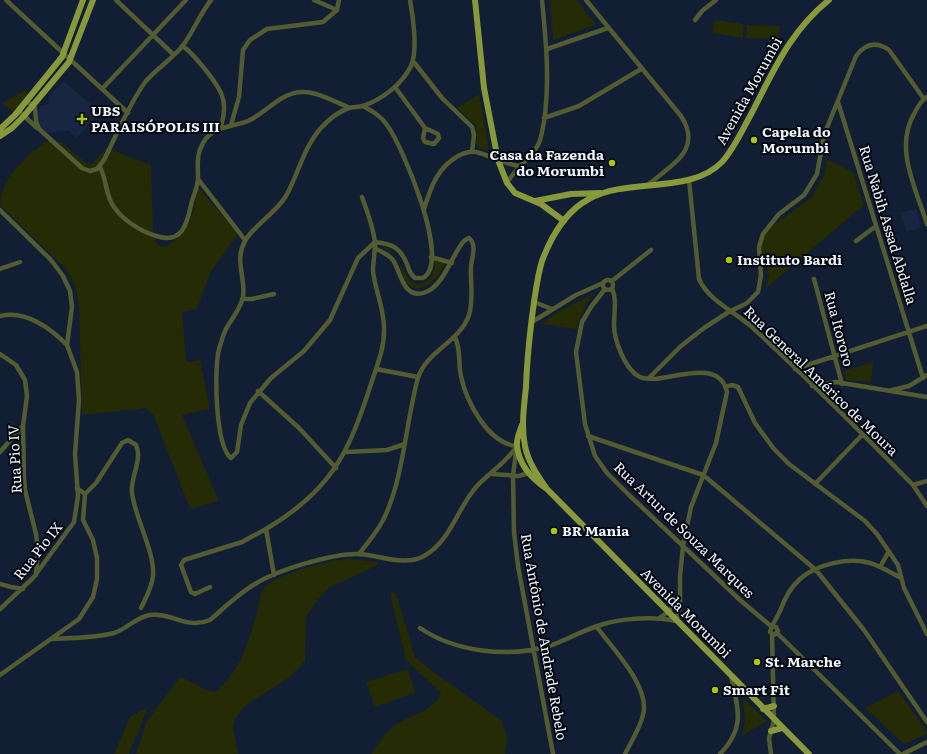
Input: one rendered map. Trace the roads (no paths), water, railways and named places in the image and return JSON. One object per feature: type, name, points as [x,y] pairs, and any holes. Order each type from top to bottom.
[{"type":"main road","points":[[0,129],[19,111],[64,54],[83,0]]},
{"type":"main road","points":[[0,136],[12,128],[24,116],[70,58],[93,0]]},
{"type":"main road","points":[[474,0],[484,88],[498,160],[507,183],[515,193],[546,207],[564,221]]},
{"type":"main road","name":"Avenida Morumbi","points":[[809,754],[547,490],[532,470],[525,448],[523,421],[528,342],[542,261],[564,221],[577,206],[603,193],[649,184],[689,180],[705,175],[715,168],[728,154],[792,39],[809,18],[826,1]]},
{"type":"main road","points":[[535,201],[571,194],[603,193]]},
{"type":"main road","points":[[571,194],[578,198],[577,206]]},
{"type":"main road","points":[[546,207],[549,198]]},
{"type":"main road","name":"Avenida Morumbi","points":[[517,446],[523,421]]},
{"type":"main road","points":[[517,446],[523,450],[532,470]]},
{"type":"main road","points":[[763,708],[774,706]]},
{"type":"main road","points":[[771,731],[782,728]]},
{"type":"street","points":[[6,0],[128,113]]},
{"type":"street","points":[[116,0],[173,54]]},
{"type":"street","points":[[102,90],[152,34],[186,0]]},
{"type":"street","points":[[19,111],[82,168],[90,171],[100,167],[146,82],[182,46],[191,34],[204,9],[211,0]]},
{"type":"street","points":[[314,0],[337,10]]},
{"type":"street","points":[[230,125],[238,97],[243,50],[250,40],[267,29],[323,22],[337,10],[339,0]]},
{"type":"street","points":[[363,106],[381,118],[388,126],[408,164],[424,209],[431,257],[428,274],[419,279],[411,274],[396,248],[388,243],[375,242],[358,258],[335,311],[322,331],[304,351],[271,378],[258,391],[246,410],[239,433],[237,452],[231,458],[223,446],[220,430],[217,394],[217,367],[219,350],[224,336],[238,312],[242,299],[240,266],[245,240],[286,196],[304,156],[319,131],[334,115],[350,108],[363,106],[381,97],[395,87],[406,74],[413,61],[413,23],[410,0]]},
{"type":"street","points":[[507,183],[539,144],[544,118],[547,96],[547,49],[542,0]]},
{"type":"street","points":[[695,20],[702,11],[716,0]]},
{"type":"street","points":[[588,1],[686,124],[689,134],[688,147],[682,156],[649,184]]},
{"type":"street","points":[[547,49],[608,28]]},
{"type":"street","points":[[648,379],[704,328],[747,303],[758,292],[761,275],[759,247],[762,234],[779,214],[800,199],[809,190],[817,174],[824,134],[856,56],[863,48],[871,44],[881,45],[889,50],[925,98],[910,123],[905,148],[927,224]]},
{"type":"street","points":[[182,46],[192,54],[222,92],[224,112],[220,129]]},
{"type":"street","points":[[413,61],[442,98],[472,127],[474,135],[472,152]]},
{"type":"street","points":[[544,118],[579,106],[641,69]]},
{"type":"street","points":[[395,87],[425,128]]},
{"type":"street","points":[[100,167],[106,181],[109,199],[114,207],[133,224],[150,234],[161,238],[171,238],[182,231],[189,218],[198,179],[197,158],[202,144],[210,135],[230,125],[247,121],[287,96],[300,92],[314,94],[350,108]]},
{"type":"street","points":[[27,100],[35,108],[36,121],[39,129]]},
{"type":"street","name":"Rua Nabih Assad Abdalla","points":[[838,102],[925,377]]},
{"type":"street","points":[[424,209],[432,184],[443,168],[458,157],[472,152],[521,166]]},
{"type":"street","points":[[198,179],[245,240]]},
{"type":"street","name":"Rua General Américo de Moura","points":[[689,180],[699,280],[709,295],[732,311],[795,369],[913,485],[927,506]]},
{"type":"street","points":[[210,587],[195,594],[191,592],[181,565],[182,562],[184,560],[242,542],[266,529],[288,514],[322,487],[346,452],[355,430],[376,369],[382,345],[384,328],[382,307],[373,270],[375,242],[372,226],[362,197]]},
{"type":"street","points":[[0,210],[48,256],[65,280],[72,301],[66,345]]},
{"type":"street","points":[[856,241],[876,226]]},
{"type":"street","points":[[359,554],[380,526],[386,514],[405,444],[418,377],[433,356],[455,337],[464,324],[470,308],[473,253],[472,242],[468,237],[464,241],[452,263],[433,288],[422,293],[409,290],[403,284],[390,257],[375,248]]},
{"type":"street","points":[[532,322],[576,295],[603,283],[606,280],[612,281],[651,250]]},
{"type":"street","points":[[431,257],[452,263]]},
{"type":"street","points":[[0,269],[20,262]]},
{"type":"street","name":"Rua Itororo","points":[[814,279],[836,355],[842,384]]},
{"type":"street","points":[[420,628],[437,639],[474,649],[510,651],[534,649],[551,645],[596,626],[615,621],[658,619],[676,621],[680,598],[683,546],[691,507],[716,443],[723,417],[726,387],[720,379],[708,372],[648,379],[637,375],[626,361],[619,348],[615,332],[615,299],[612,281]]},
{"type":"street","points":[[603,283],[605,288],[608,290],[612,288]]},
{"type":"street","name":"Rua Artur de Souza Marques","points":[[605,288],[582,322],[577,346],[577,362],[588,436],[596,456],[607,473],[902,754]]},
{"type":"street","points":[[242,299],[252,299],[274,294]]},
{"type":"street","points":[[534,302],[552,309]]},
{"type":"street","points":[[0,316],[13,314],[29,318],[57,335],[66,345]]},
{"type":"street","points":[[795,369],[927,326]]},
{"type":"street","points":[[52,639],[91,637],[115,632],[138,619],[149,615],[160,614],[194,624],[200,624],[210,620],[246,589],[274,575],[314,562],[359,554],[407,561],[424,556],[439,544],[447,534],[470,494],[507,461],[517,446],[504,442],[488,428],[475,412],[464,389],[458,344],[455,337]]},
{"type":"street","name":"Rua Pio IX","points":[[0,609],[23,589],[36,574],[74,522],[77,488],[75,454],[79,383],[77,372],[66,345]]},
{"type":"street","name":"Rua Pio IV","points":[[0,354],[16,364],[25,380],[27,396],[23,426],[25,490],[35,526],[38,550],[36,574]]},
{"type":"street","points":[[376,369],[418,377]]},
{"type":"street","points":[[891,390],[909,386],[925,377]]},
{"type":"street","points":[[812,386],[830,382],[891,390],[927,397]]},
{"type":"street","points":[[726,387],[732,385],[738,388],[750,413],[770,444],[789,464],[864,521],[877,534],[898,565],[907,596],[927,634]]},
{"type":"street","points":[[909,386],[909,391],[912,395]]},
{"type":"street","points":[[258,391],[298,428],[336,468]]},
{"type":"street","points":[[0,452],[23,426]]},
{"type":"street","points":[[815,484],[862,435]]},
{"type":"street","points":[[588,436],[703,475],[816,570],[864,630],[927,722]]},
{"type":"street","points":[[0,676],[79,619],[93,597],[98,579],[97,558],[93,540],[83,520],[85,494],[96,482],[122,443],[128,440],[136,445],[139,454],[133,476],[133,502],[150,560],[153,576],[142,608]]},
{"type":"street","points":[[346,452],[387,450],[405,444]]},
{"type":"street","name":"Rua Antônio de Andrade Rebelo","points":[[517,446],[514,456],[513,476],[514,532],[554,754]]},
{"type":"street","points":[[491,474],[513,476],[532,470]]},
{"type":"street","points":[[913,485],[927,481]]},
{"type":"street","points":[[77,488],[85,494]]},
{"type":"street","name":"Rua Pio IX","points":[[74,522],[83,520]]},
{"type":"street","points":[[266,529],[274,575]]},
{"type":"street","points":[[880,567],[889,551]]},
{"type":"street","points":[[771,754],[769,738],[774,720],[774,631],[777,620],[790,592],[800,579],[816,570],[832,564],[852,560],[869,563],[880,567],[901,578]]},
{"type":"street","points":[[0,584],[11,588],[23,589]]},
{"type":"street","points":[[658,619],[668,612],[680,598]]},
{"type":"street","points":[[596,626],[637,682],[643,693],[645,704],[643,715],[625,754]]},
{"type":"street","points":[[720,754],[727,746],[737,728],[738,714],[731,676]]},
{"type":"street","points":[[902,754],[927,742]]},
{"type":"place","name":"UBS PARAISÓPOLIS III","points":[[82,119]]},
{"type":"place","name":"Capela do Morumbi","points":[[754,140]]},
{"type":"place","name":"Casa da Fazenda do Morumbi","points":[[612,163]]},
{"type":"place","name":"Instituto Bardi","points":[[729,260]]},
{"type":"place","name":"BR Mania","points":[[554,531]]},
{"type":"place","name":"St. Marche","points":[[757,662]]},
{"type":"place","name":"Smart Fit","points":[[715,690]]}]
